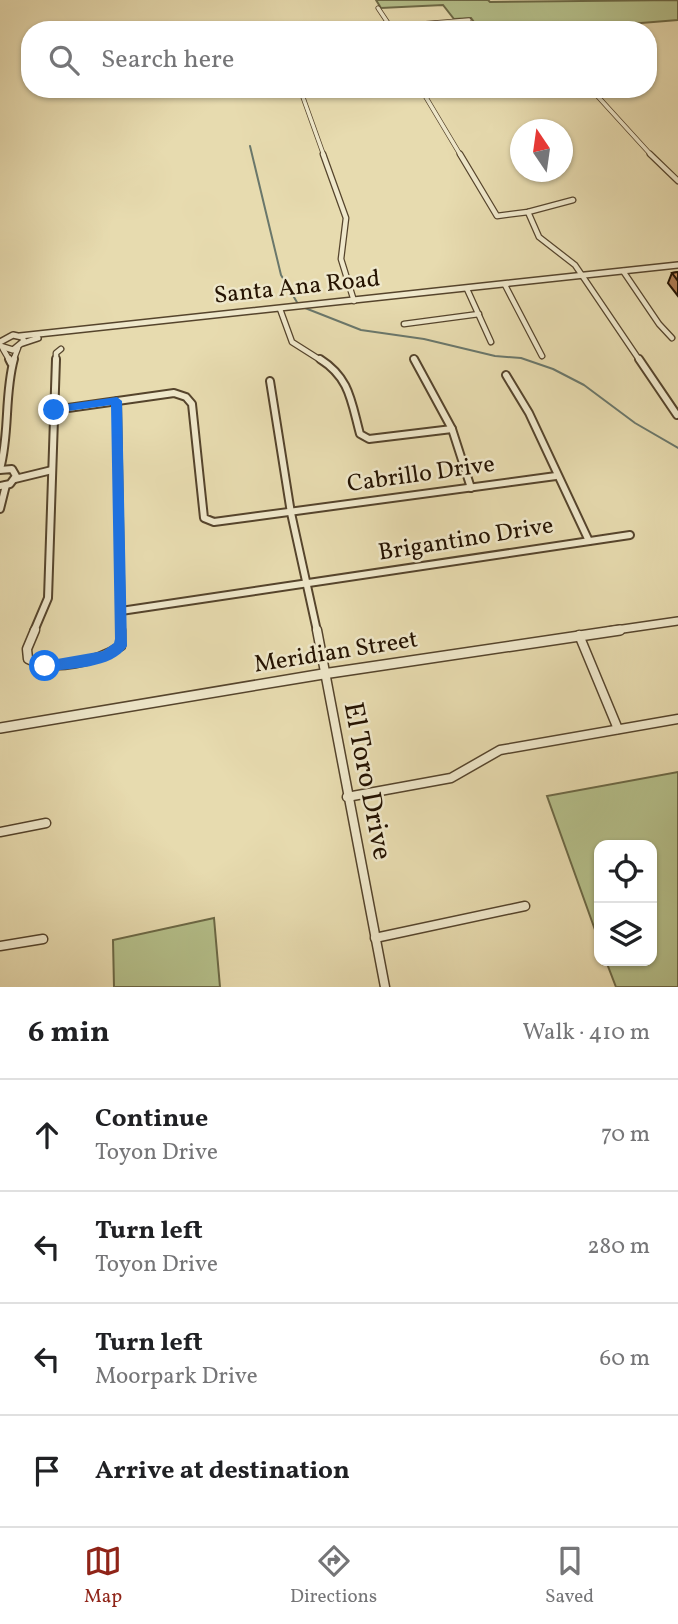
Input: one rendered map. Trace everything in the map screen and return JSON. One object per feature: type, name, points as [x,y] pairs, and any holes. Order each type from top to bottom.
[{"type":"street","points":[[378,8],[387,21]]},
{"type":"street","points":[[456,21],[469,20]]},
{"type":"street","points":[[303,98],[346,218],[341,259],[354,301]]},
{"type":"street","points":[[426,98],[497,216],[528,212],[573,200]]},
{"type":"street","points":[[599,98],[667,173],[678,181]]},
{"type":"street","points":[[528,212],[533,218],[539,237],[575,265],[677,415]]},
{"type":"street","name":"Santa Ana Road","points":[[1,343],[94,330],[678,265]]},
{"type":"street","points":[[623,271],[659,324],[672,338]]},
{"type":"street","points":[[505,285],[542,356]]},
{"type":"street","points":[[467,289],[491,342]]},
{"type":"street","points":[[280,309],[292,342],[335,369],[348,388],[360,434],[369,439],[452,429]]},
{"type":"street","points":[[404,324],[479,314]]},
{"type":"street","points":[[8,468],[0,469],[5,455],[11,363],[20,342]]},
{"type":"street","name":"Santa Ana Road","points":[[1,343],[20,342]]},
{"type":"street","points":[[1,343],[11,363]]},
{"type":"street","points":[[54,410],[117,401],[121,646],[105,656],[45,666],[33,664],[28,659],[27,649],[48,598],[52,470],[54,410],[56,353],[61,348]]},
{"type":"street","points":[[414,359],[452,429],[471,488]]},
{"type":"street","points":[[506,375],[529,413],[556,476],[589,541]]},
{"type":"street","points":[[270,382],[291,513],[308,584]]},
{"type":"street","name":"Cabrillo Drive","points":[[117,401],[174,393],[186,397],[191,404],[204,518],[214,522],[556,476]]},
{"type":"street","points":[[5,455],[8,468],[15,476]]},
{"type":"street","points":[[0,509],[3,486],[15,476],[52,470]]},
{"type":"street","name":"Brigantino Drive","points":[[121,611],[630,535]]},
{"type":"street","name":"El Toro Drive","points":[[308,584],[323,674],[385,987]]},
{"type":"street","name":"Meridian Street","points":[[0,728],[323,674],[678,621]]},
{"type":"street","points":[[579,635],[618,729]]},
{"type":"street","points":[[347,797],[452,778],[465,773],[484,756],[500,750],[678,719]]},
{"type":"street","points":[[0,832],[46,823]]},
{"type":"street","points":[[375,937],[525,905]]},
{"type":"street","points":[[0,946],[43,939]]},
{"type":"green space","points":[[376,0],[678,0],[678,20],[473,21],[471,18],[454,19],[443,5],[381,8]]},
{"type":"green space","points":[[678,772],[678,987],[616,987],[608,966],[657,966],[657,840],[594,840],[594,927],[547,796]]},
{"type":"green space","points":[[214,918],[220,987],[114,987],[113,940]]},
{"type":"waterway","points":[[250,146],[281,275],[298,304]]},
{"type":"waterway","points":[[305,308],[361,330],[424,339],[495,356],[521,358],[553,369],[584,385],[635,423],[678,448]]},
{"type":"route","points":[[45,666],[105,656],[121,646],[117,401],[54,410]]}]
